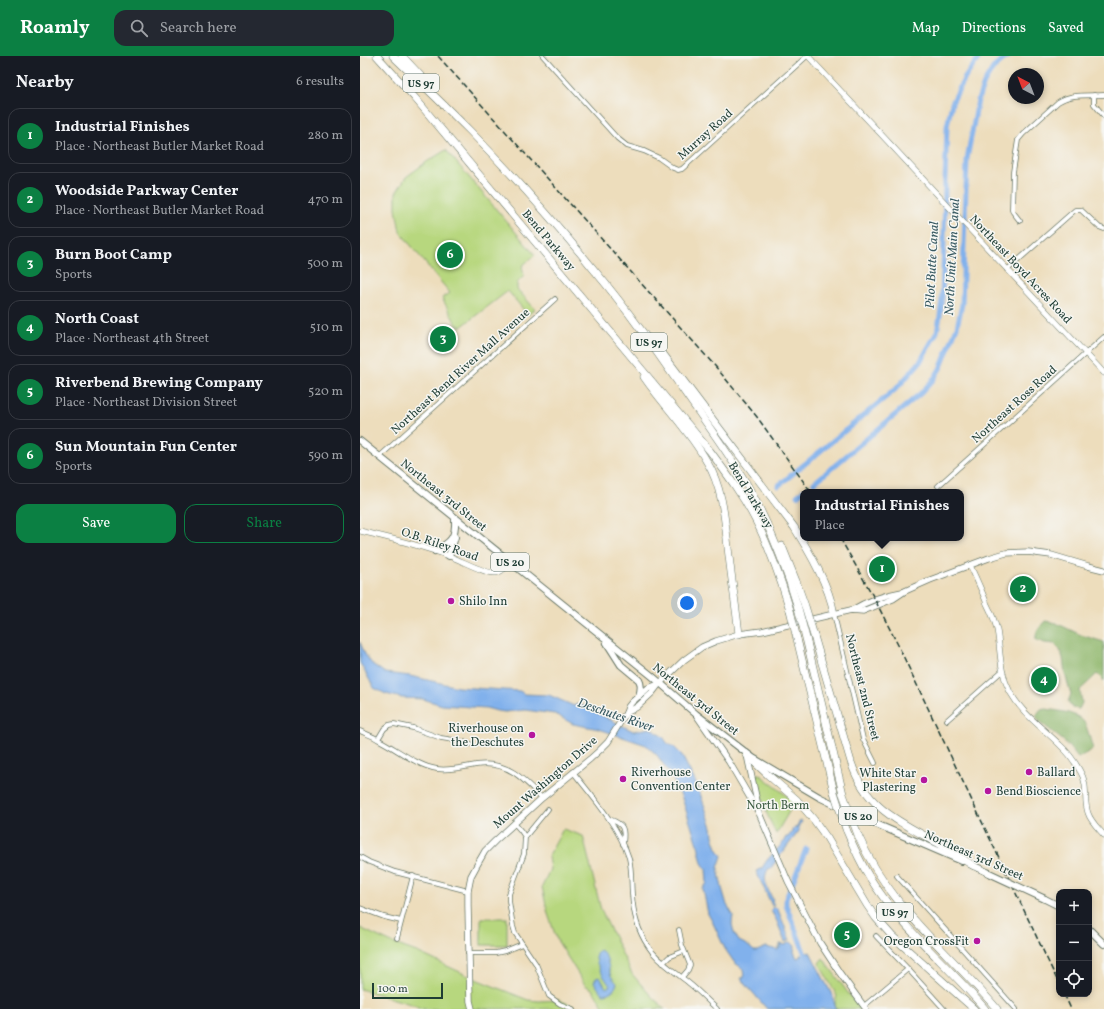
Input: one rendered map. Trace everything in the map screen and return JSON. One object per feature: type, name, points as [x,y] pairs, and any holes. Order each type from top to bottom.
[{"type":"highway","name":"Bend Parkway","points":[[375,56],[415,98],[710,451],[735,485],[757,523],[771,553],[780,578],[790,610],[834,792],[852,845],[865,869],[889,905],[918,938],[986,1009]]},
{"type":"highway","name":"Bend Parkway","points":[[393,56],[492,155],[567,238],[628,312],[720,443],[746,483],[778,548],[801,607],[806,638],[843,794],[858,835],[874,868],[899,903],[922,930],[997,1009]]},
{"type":"highway","points":[[402,56],[432,88],[448,110]]},
{"type":"highway","points":[[628,312],[660,350],[794,527],[800,537]]},
{"type":"highway","points":[[621,344],[653,391],[692,439],[708,463],[716,480],[724,514],[739,634]]},
{"type":"highway","points":[[802,541],[822,580],[834,614]]},
{"type":"highway","points":[[801,607],[814,636],[851,762],[862,787],[876,804],[892,818],[940,844],[974,866]]},
{"type":"highway","points":[[747,755],[796,800],[814,820],[827,838],[867,905],[892,936],[974,1009]]},
{"type":"main road","name":"Northeast 3rd Street","points":[[360,441],[455,519],[652,676],[659,684],[747,755],[819,796],[862,818],[974,866],[1056,904]]},
{"type":"main road","points":[[449,556],[456,535],[455,519]]},
{"type":"main road","points":[[435,551],[451,541],[456,529]]},
{"type":"main road","points":[[659,684],[684,660],[702,647],[716,641],[739,634],[851,610],[860,605],[890,594],[905,591],[970,565],[1006,553],[1028,552],[1050,555],[1104,570]]},
{"type":"main road","points":[[604,638],[621,664],[639,680],[641,690],[639,696]]},
{"type":"main road","name":"Mount Washington Drive","points":[[472,1009],[470,1002],[468,953],[468,891],[471,876],[477,865],[485,852],[514,823],[608,742],[626,713],[628,707],[639,696],[648,688],[659,684]]},
{"type":"main road","name":"Mount Washington Drive","points":[[626,713],[637,707],[659,684]]},
{"type":"main road","points":[[696,714],[729,762],[759,813],[788,881],[823,948],[865,1008]]},
{"type":"main road","points":[[747,755],[759,813]]},
{"type":"main road","points":[[1092,932],[1104,944]]},
{"type":"street","name":"Murray Road","points":[[543,56],[617,138],[627,146],[644,151],[659,158],[678,170],[682,169],[808,56]]},
{"type":"street","name":"Northeast Boyd Acres Road","points":[[808,56],[1104,373]]},
{"type":"street","points":[[1094,95],[1094,104],[1104,116]]},
{"type":"street","points":[[1020,221],[1013,212],[1012,208],[1013,172],[1018,140],[1058,102],[1065,98],[1072,96],[1104,95]]},
{"type":"street","points":[[1007,270],[1076,210],[1081,210],[1099,228],[1104,229]]},
{"type":"street","name":"Northeast Bend River Mall Avenue","points":[[379,457],[555,299]]},
{"type":"street","name":"Northeast Ross Road","points":[[938,486],[1104,337]]},
{"type":"street","name":"O.B. Riley Road","points":[[360,531],[435,551],[494,573],[505,569],[510,563]]},
{"type":"street","points":[[970,565],[997,630],[1001,665],[1005,683],[1019,705],[1039,727],[1068,753],[1081,772],[1086,785],[1086,806],[1088,813],[1091,820],[1104,834]]},
{"type":"street","name":"Northeast 2nd Street","points":[[834,614],[863,739],[875,763]]},
{"type":"street","points":[[947,720],[1002,671]]},
{"type":"street","points":[[378,739],[388,725],[394,724],[413,728],[441,738],[471,744]]},
{"type":"street","points":[[360,731],[378,739],[418,762],[436,769],[451,770],[479,764],[492,764],[512,770],[542,798]]},
{"type":"street","points":[[573,772],[610,819],[623,844],[629,859],[632,877],[632,895],[638,924],[643,938],[653,953],[663,963],[682,977],[717,1009]]},
{"type":"street","points":[[548,809],[525,837],[524,854],[511,887],[509,901],[512,926],[536,964],[549,996],[560,1004],[573,1009]]},
{"type":"street","points":[[610,819],[620,824],[623,828],[623,844]]},
{"type":"street","points":[[514,823],[525,837]]},
{"type":"street","points":[[360,857],[395,872],[468,891]]},
{"type":"street","points":[[397,938],[413,876]]},
{"type":"street","points":[[897,876],[1016,1009]]},
{"type":"street","points":[[360,908],[384,917],[401,921]]},
{"type":"street","points":[[679,930],[684,951],[690,965],[682,977]]},
{"type":"street","points":[[876,936],[944,1009]]},
{"type":"street","points":[[468,953],[496,953],[522,944]]},
{"type":"street","points":[[663,963],[669,957],[684,951]]},
{"type":"street","points":[[865,1008],[908,969]]},
{"type":"green space","points":[[446,150],[535,255],[522,266],[524,276],[517,283],[517,289],[535,309],[528,315],[508,291],[461,327],[456,324],[442,298],[450,293],[400,232],[396,209],[396,193],[406,177]]},
{"type":"green space","points":[[1045,621],[1056,623],[1081,635],[1104,642],[1104,681],[1097,674],[1080,690],[1082,703],[1079,709],[1072,708],[1068,702],[1071,694],[1060,650],[1055,644],[1036,640],[1037,632]]},
{"type":"green space","points":[[1046,709],[1066,712],[1081,719],[1088,731],[1093,749],[1078,758],[1065,742],[1039,721],[1036,716],[1040,710]]},
{"type":"green space","name":"North Berm","points":[[756,774],[759,774],[791,799],[793,805],[776,834],[767,814]]},
{"type":"green space","points":[[563,829],[583,836],[601,910],[632,974],[651,996],[665,1009],[601,1009],[603,1006],[592,989],[585,985],[557,940],[548,914],[542,887],[550,869],[548,857]]},
{"type":"green space","points":[[481,918],[507,918],[507,945],[481,945]]},
{"type":"green space","points":[[360,928],[473,978],[528,1000],[559,1000],[580,1009],[422,1009],[414,1005],[360,989]]},
{"type":"green space","points":[[823,958],[861,1009],[836,1009],[835,1002],[837,996],[819,963]]},
{"type":"water","points":[[360,642],[365,654],[372,664],[385,673],[410,676],[458,687],[520,691],[524,694],[549,695],[574,706],[577,704],[592,709],[595,712],[633,731],[650,728],[663,737],[668,744],[674,747],[681,754],[697,785],[712,827],[717,848],[722,856],[718,868],[722,888],[727,905],[733,915],[732,924],[734,933],[739,941],[754,951],[766,947],[778,950],[778,948],[780,948],[780,944],[786,945],[791,942],[795,946],[794,952],[797,958],[800,957],[800,955],[810,952],[832,995],[836,1009],[767,1009],[746,986],[741,978],[744,978],[743,969],[734,962],[725,949],[708,914],[703,889],[707,883],[706,869],[702,863],[698,845],[682,798],[671,775],[657,755],[646,745],[599,729],[573,724],[555,714],[525,710],[505,712],[486,708],[442,705],[423,699],[402,698],[386,694],[374,688],[360,663]]},
{"type":"water","points":[[800,820],[802,821],[799,831],[767,872],[765,880],[773,900],[774,905],[772,906],[756,871],[762,868],[786,837],[788,837],[792,832],[792,829],[797,827]]},
{"type":"water","points":[[775,907],[779,912],[790,940],[785,942],[778,923],[771,911],[772,908]]},
{"type":"water","points":[[600,950],[605,954],[610,974],[617,983],[613,990],[605,994],[602,994],[594,982],[596,978],[600,977],[606,988],[610,986],[596,961],[596,953]]},
{"type":"waterway","name":"Pilot Butte Canal","points":[[778,486],[897,388],[920,362],[937,332],[942,299],[947,126],[952,103],[964,79],[980,56]]},
{"type":"waterway","name":"North Unit Main Canal","points":[[814,483],[921,393],[933,380],[941,367],[957,327],[962,304],[967,159],[978,100],[984,83],[993,68],[1009,56]]},
{"type":"waterway","name":"North Unit Main Canal","points":[[806,849],[786,899],[786,905],[807,960]]},
{"type":"railway","points":[[438,56],[715,366],[757,417],[809,489]]},
{"type":"railway","points":[[842,541],[873,596],[898,645],[1056,978]]},
{"type":"railway","points":[[1065,997],[1071,1009]]},
{"type":"place","name":"Sun Mountain Fun Center","points":[[450,255]]},
{"type":"place","name":"Burn Boot Camp","points":[[443,339]]},
{"type":"place","name":"Industrial Finishes","points":[[882,569]]},
{"type":"place","name":"Woodside Parkway Center","points":[[1023,589]]},
{"type":"place","name":"Shilo Inn","points":[[451,601]]},
{"type":"place","name":"North Coast","points":[[1044,680]]},
{"type":"place","name":"Riverhouse on the Deschutes","points":[[532,735]]},
{"type":"place","name":"Ballard","points":[[1029,772]]},
{"type":"place","name":"Riverhouse Convention Center","points":[[623,779]]},
{"type":"place","name":"White Star Plastering","points":[[924,780]]},
{"type":"place","name":"Bend Bioscience","points":[[988,791]]},
{"type":"place","name":"Riverbend Brewing Company","points":[[847,935]]},
{"type":"place","name":"Oregon CrossFit","points":[[977,941]]},
{"type":"water label","name":"Deschutes River","points":[[616,714]]}]
